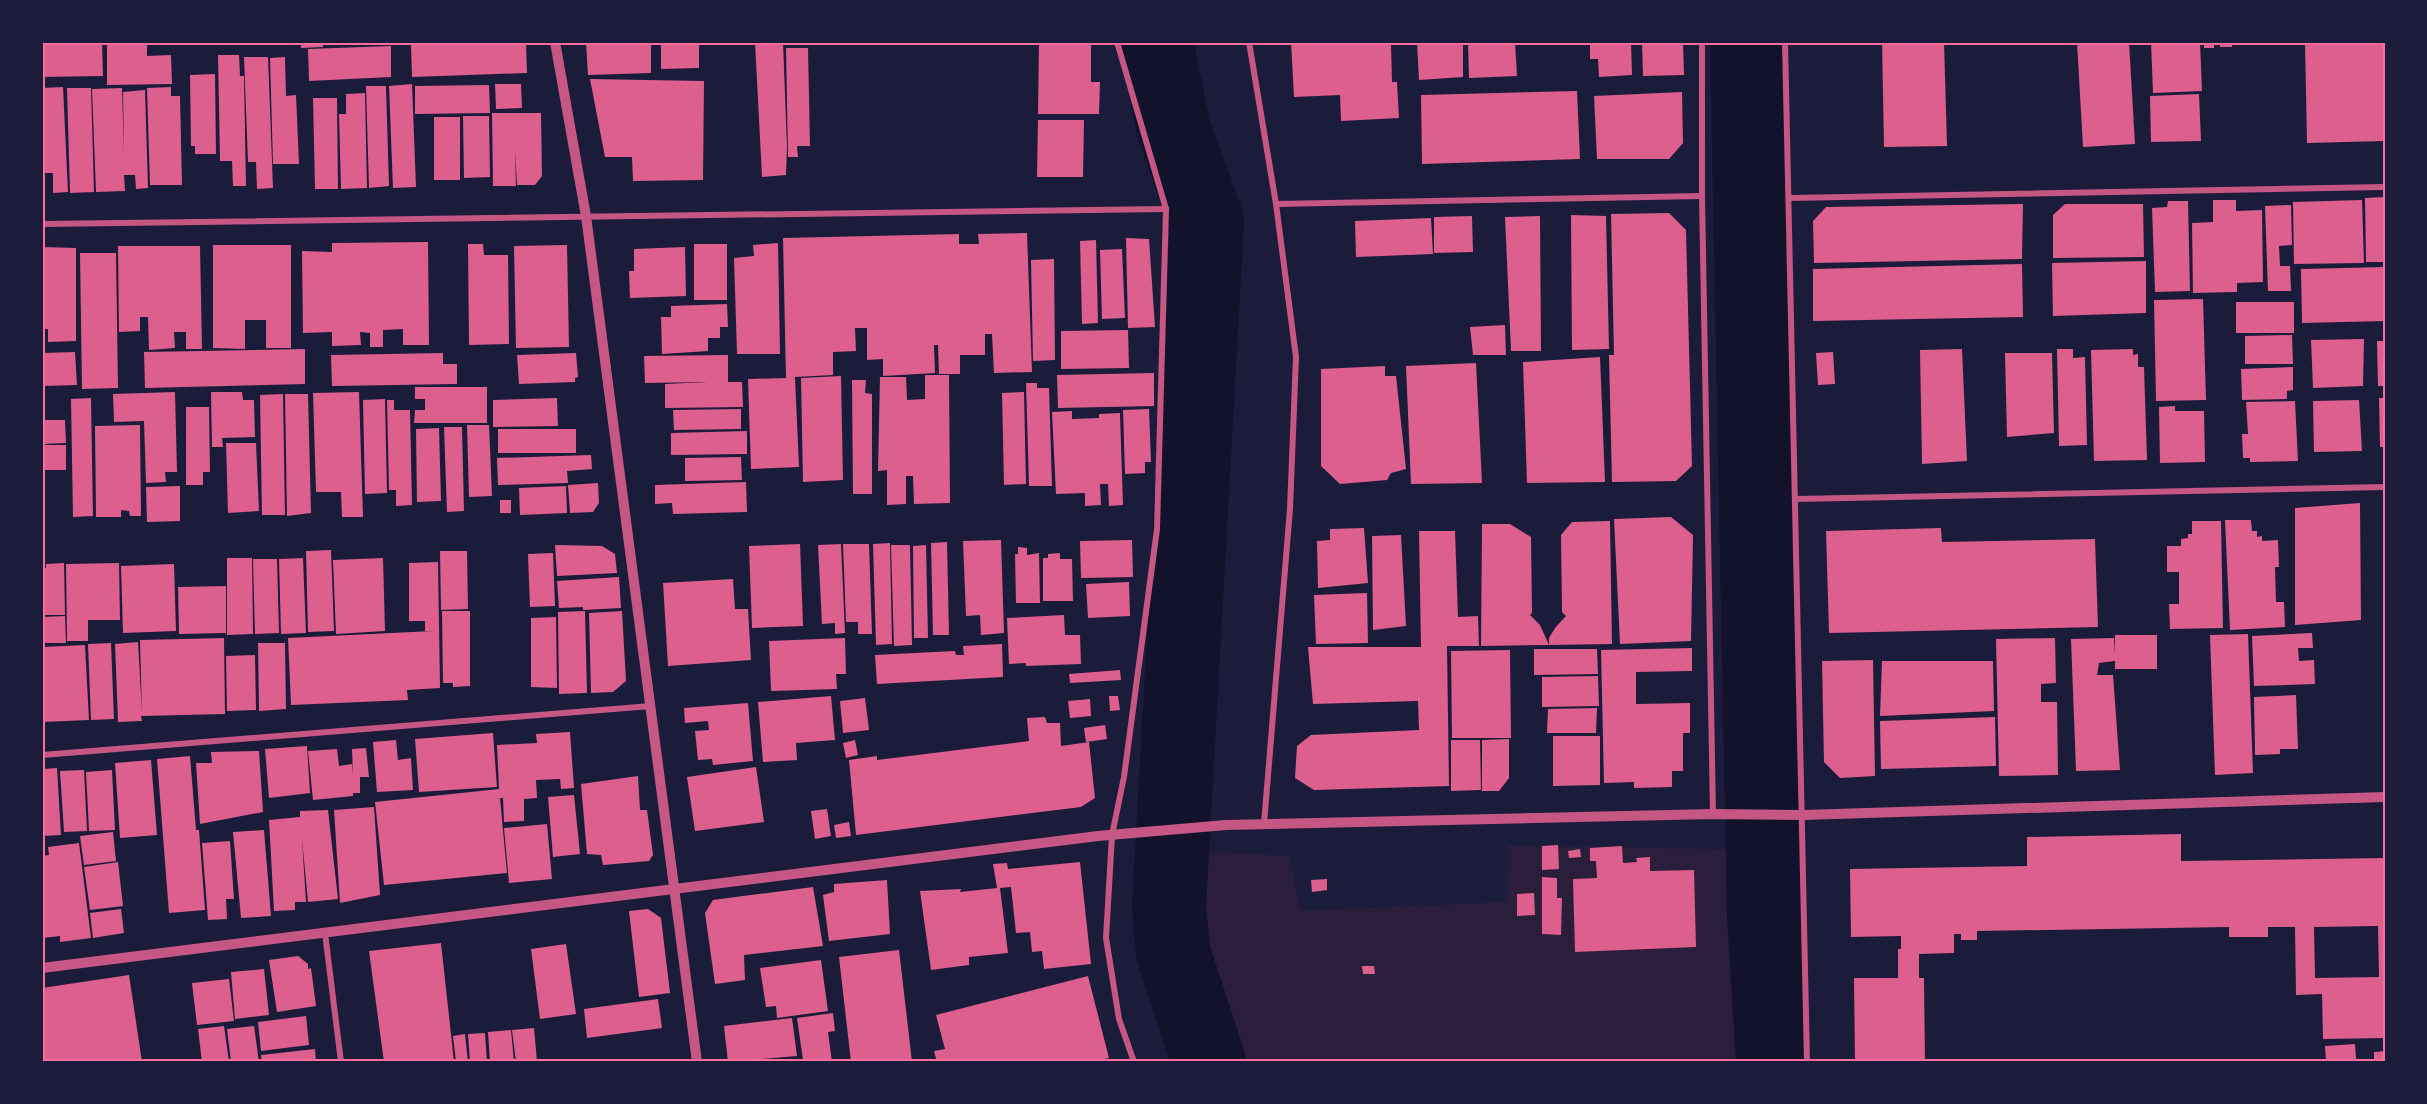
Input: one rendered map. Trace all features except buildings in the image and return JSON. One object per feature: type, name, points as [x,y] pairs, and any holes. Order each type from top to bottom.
[{"type":"street","points":[[555,42],[586,216],[697,1062]]},
{"type":"street","points":[[1117,42],[1166,209],[1157,529],[1124,777],[1112,835],[1106,938],[1119,1019],[1134,1062]]},
{"type":"street","points":[[1249,42],[1276,204],[1296,357],[1290,509],[1264,824]]},
{"type":"street","points":[[1702,42],[1702,196],[1713,814]]},
{"type":"street","points":[[1785,42],[1808,1062]]},
{"type":"street","points":[[1789,198],[2385,186]]},
{"type":"street","points":[[1276,204],[1702,196]]},
{"type":"street","points":[[42,224],[1166,209]]},
{"type":"street","points":[[1795,499],[2385,487]]},
{"type":"street","points":[[42,755],[651,706]]},
{"type":"street","points":[[42,968],[1112,835],[1196,827],[1713,814],[1803,815],[2385,797]]},
{"type":"street","points":[[325,933],[341,1062]]},
{"type":"shaded area","points":[[1508,846],[1733,849],[1740,1062],[1247,1062],[1213,961],[1195,852],[1289,856],[1301,911],[1507,902]]},
{"type":"waterway","points":[[1156,42],[1174,130],[1207,221],[1169,906],[1173,952],[1209,1062]]},
{"type":"waterway","points":[[1747,42],[1764,916],[1773,1062]]}]
